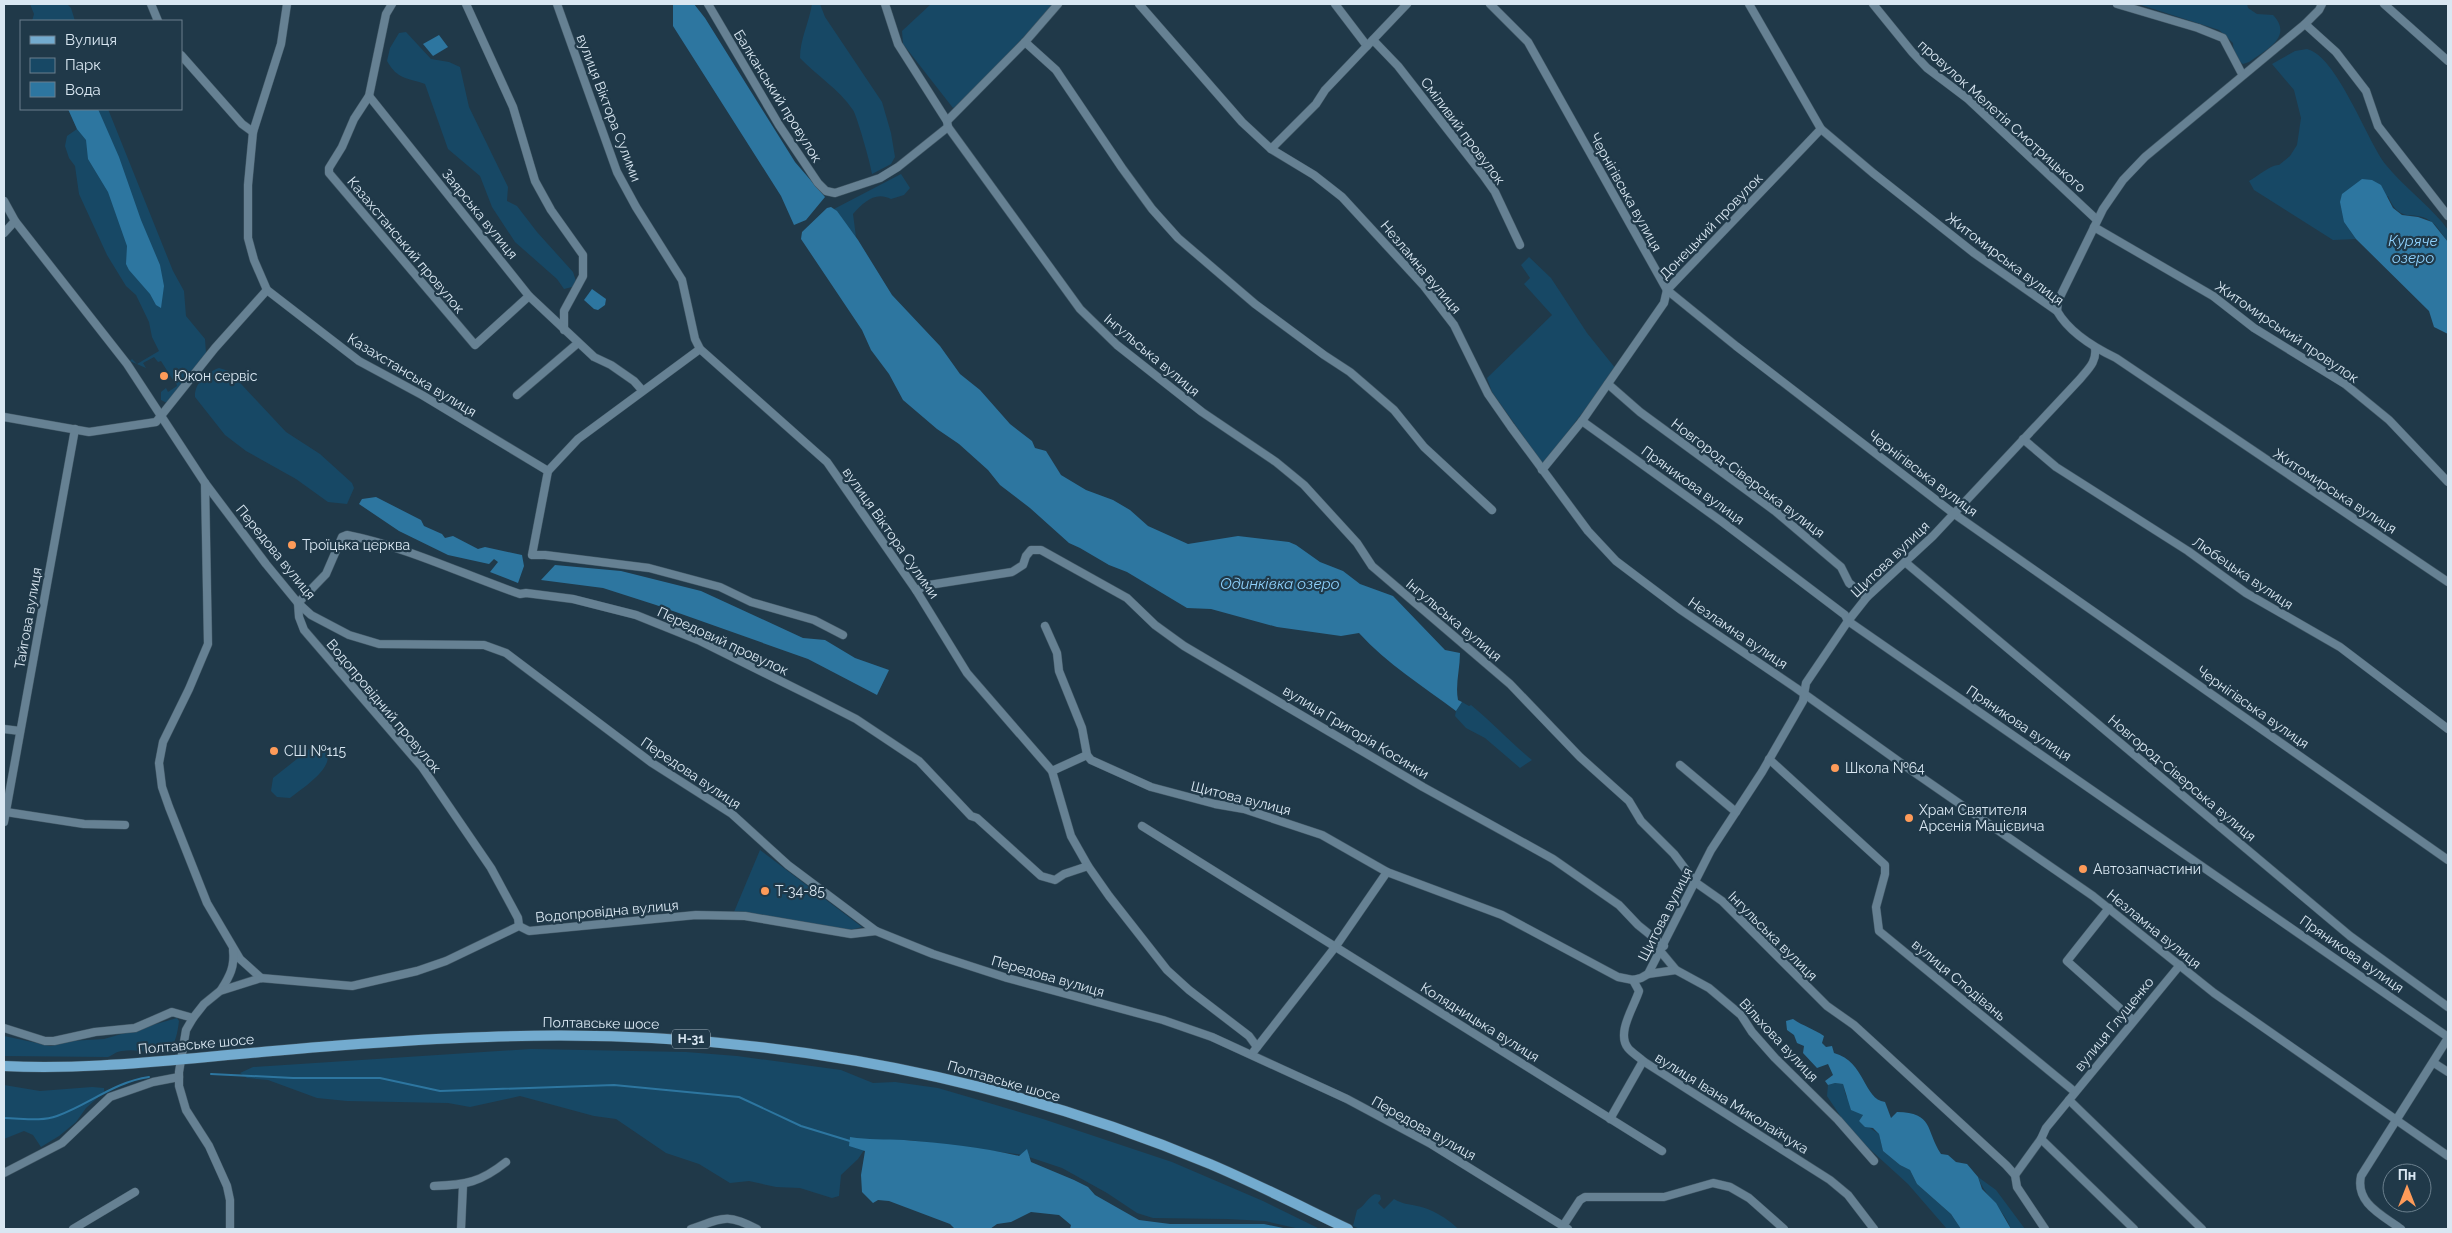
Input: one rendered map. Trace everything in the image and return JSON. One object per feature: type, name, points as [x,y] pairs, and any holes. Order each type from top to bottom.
[{"type":"main road","name":"Полтавське шосе","points":[[4,1066],[93,1066],[484,1037],[610,1035],[722,1042],[850,1059],[952,1080],[1092,1120],[1210,1164],[1348,1229]]},
{"type":"street","points":[[151,4],[158,20]]},
{"type":"street","name":"Казахстанська вулиця","points":[[287,4],[281,44],[253,132],[248,185],[248,238],[254,260],[268,290],[359,360],[422,395],[548,471]]},
{"type":"street","points":[[369,96],[386,14],[392,4]]},
{"type":"street","points":[[466,4],[513,107],[535,181],[551,210],[583,255],[583,276],[564,311],[564,330]]},
{"type":"street","name":"вулиця Віктора Сулими","points":[[557,4],[617,172],[636,207],[682,280],[695,339],[700,349],[827,462],[916,590],[967,673],[1052,771],[1071,836],[1088,866],[1167,970],[1189,990],[1249,1036],[1257,1047]]},
{"type":"street","name":"Балканський провулок","points":[[708,4],[779,125],[818,183],[826,191],[834,193],[880,178],[898,167],[947,124]]},
{"type":"street","name":"Інгульська вулиця","points":[[885,4],[898,44],[947,124],[1086,315],[1117,345],[1202,412],[1276,462],[1304,485],[1357,543],[1372,566],[1510,684],[1580,757],[1629,801],[1641,821],[1674,854],[1696,882],[1722,901],[1827,1006],[1854,1025],[1878,1046],[2015,1175],[2017,1187],[2045,1229]]},
{"type":"street","points":[[947,124],[1025,42],[1058,4]]},
{"type":"street","name":"Незламна вулиця","points":[[1139,4],[1242,122],[1271,149],[1314,175],[1342,197],[1424,286],[1454,325],[1488,394],[1588,532],[1616,561],[1681,610],[2109,908],[2214,992],[2448,1156]]},
{"type":"street","name":"Сміливий провулок","points":[[1335,4],[1370,43],[1398,66],[1495,192],[1520,245]]},
{"type":"street","points":[[1271,149],[1316,104],[1325,90],[1407,4]]},
{"type":"street","name":"Чернігівська вулиця","points":[[1490,4],[1528,42],[1667,290],[1736,346],[1954,513],[2448,860]]},
{"type":"street","name":"Житомирська вулиця","points":[[1749,4],[1821,128],[1873,173],[1974,254],[2057,311],[2061,318],[2095,348],[2116,358],[2448,582]]},
{"type":"street","name":"провулок Мелетія Смотрицького","points":[[1873,4],[1927,68],[1968,99],[2096,223]]},
{"type":"street","points":[[2117,4],[2198,28],[2223,38],[2242,74]]},
{"type":"street","points":[[2057,311],[2058,301],[2096,223],[2115,191],[2145,156],[2242,74],[2305,24],[2319,10],[2322,4]]},
{"type":"street","points":[[2384,4],[2448,61]]},
{"type":"street","points":[[2305,24],[2336,52],[2366,91],[2378,126],[2448,216]]},
{"type":"street","points":[[1025,42],[1056,70],[1122,168],[1152,209],[1178,238],[1255,304],[1350,372],[1394,410],[1424,447],[1492,510]]},
{"type":"street","points":[[182,56],[242,124],[253,132]]},
{"type":"street","name":"Казахстанський провулок","points":[[369,96],[351,125],[342,147],[328,168],[329,173],[475,345],[529,296]]},
{"type":"street","name":"Заярська вулиця","points":[[369,96],[529,296],[594,357],[612,364],[634,381],[642,390]]},
{"type":"street","name":"Донецький провулок","points":[[1542,470],[1582,422],[1664,303],[1667,290],[1821,128]]},
{"type":"street","name":"Передова вулиця","points":[[4,201],[14,220],[127,364],[205,483],[298,603],[324,624],[368,642],[389,645],[484,645],[506,653],[652,763],[732,814],[788,865],[876,931],[933,954],[1006,978],[1163,1020],[1212,1037],[1347,1100],[1431,1144],[1565,1228]]},
{"type":"street","points":[[4,233],[14,220]]},
{"type":"street","name":"Житомирський провулок","points":[[2096,223],[2213,296],[2254,328],[2345,384],[2389,420],[2448,482]]},
{"type":"street","points":[[4,417],[89,432],[156,422],[159,415],[268,290]]},
{"type":"street","points":[[517,395],[578,343]]},
{"type":"street","name":"Щитова вулиця","points":[[1087,754],[1091,760],[1101,766],[1152,787],[1215,804],[1260,813],[1322,835],[1387,872],[1502,915],[1618,977],[1633,980],[1641,978],[1648,974],[1711,850],[1769,759],[1802,701],[1806,683],[1848,621],[1867,597],[1954,513],[2093,364],[2096,356],[2095,348]]},
{"type":"street","points":[[700,349],[578,439],[548,471],[532,556],[545,555],[649,568],[720,587],[751,602],[814,620],[843,635]]},
{"type":"street","name":"Новгород-Сіверська вулиця","points":[[1608,384],[1640,412],[1775,511],[1841,567],[1849,583],[1867,597]]},
{"type":"street","name":"Пряникова вулиця","points":[[1582,422],[1729,527],[1845,615],[1848,621],[2448,1038]]},
{"type":"street","name":"Тайгова вулиця","points":[[4,822],[75,429]]},
{"type":"street","name":"Любецька вулиця","points":[[2023,439],[2056,467],[2188,551],[2246,593],[2340,647],[2448,729]]},
{"type":"street","points":[[205,483],[208,644],[189,689],[163,742],[159,763],[162,787],[207,903],[240,959],[261,978]]},
{"type":"street","name":"Передовий провулок","points":[[298,603],[326,574],[342,537],[347,535],[405,550],[447,568],[520,594],[573,598],[636,615],[698,640],[856,719],[919,761],[971,816],[977,818],[1040,876],[1054,880],[1064,874],[1088,866]]},
{"type":"street","name":"вулиця Григорія Косинки","points":[[916,590],[929,585],[1012,572],[1023,566],[1026,556],[1031,550],[1041,550],[1135,603],[1155,625],[1184,646],[1215,662],[1229,673],[1423,787],[1553,859],[1619,904],[1662,949],[1676,970]]},
{"type":"street","name":"Новгород-Сіверська вулиця","points":[[1905,562],[2350,936],[2448,1008]]},
{"type":"street","name":"Водопровідний провулок","points":[[298,603],[299,617],[304,630],[422,767],[491,868],[518,918],[519,926]]},
{"type":"street","points":[[1045,626],[1056,653],[1059,671],[1082,728],[1087,754],[1052,771]]},
{"type":"street","points":[[4,729],[20,731]]},
{"type":"street","name":"вулиця Сподівань","points":[[1769,759],[1885,865],[1885,874],[1876,907],[1879,931],[2075,1092]]},
{"type":"street","points":[[1680,766],[1736,812]]},
{"type":"street","points":[[6,812],[84,824],[125,825]]},
{"type":"street","name":"Колядницька вулиця","points":[[1142,826],[1662,1152]]},
{"type":"street","points":[[1251,1054],[1336,946],[1387,872]]},
{"type":"street","points":[[2109,908],[2067,961],[2133,1020]]},
{"type":"street","name":"Водопровідна вулиця","points":[[220,990],[261,978],[281,982],[352,986],[417,971],[446,961],[519,926],[529,931],[696,916],[745,916],[851,934],[876,931]]},
{"type":"street","name":"Водопровідна вулиця","points":[[231,1229],[227,1186],[209,1146],[186,1110],[179,1086],[179,1077],[186,1030],[193,1018],[220,990],[230,976],[234,961],[232,945]]},
{"type":"street","name":"вулиця Глущенко","points":[[2015,1175],[2046,1128],[2180,965]]},
{"type":"street","points":[[1648,974],[1676,970]]},
{"type":"street","name":"Вільхова вулиця","points":[[1676,970],[1709,988],[1741,1015],[1764,1045],[1838,1120],[1874,1161]]},
{"type":"street","name":"вулиця Івана Миколайчука","points":[[1633,980],[1639,991],[1624,1031],[1624,1040],[1628,1048],[1644,1061],[1830,1180],[1848,1195],[1874,1229]]},
{"type":"street","points":[[4,1028],[45,1041],[54,1041],[95,1032],[135,1028],[172,1012],[193,1018]]},
{"type":"street","points":[[2401,1229],[2364,1199],[2360,1192],[2362,1176],[2448,1038]]},
{"type":"street","points":[[1610,1119],[1644,1061]]},
{"type":"street","points":[[2434,1063],[2448,1072]]},
{"type":"street","points":[[4,1173],[62,1143],[110,1097],[153,1082],[179,1077]]},
{"type":"street","points":[[2069,1100],[2202,1229]]},
{"type":"street","points":[[2041,1138],[2134,1229]]},
{"type":"street","points":[[434,1186],[463,1186],[487,1177],[506,1162]]},
{"type":"street","points":[[1565,1228],[1580,1200],[1586,1197],[1664,1197],[1713,1183],[1730,1187],[1749,1198],[1784,1229]]},
{"type":"street","points":[[461,1229],[463,1186]]},
{"type":"street","points":[[73,1229],[135,1192]]},
{"type":"street","points":[[691,1229],[729,1218],[737,1219],[757,1229]]},
{"type":"green space","points":[[30,4],[67,4],[71,8],[75,20],[32,20],[34,14]]},
{"type":"green space","points":[[812,4],[820,4],[825,17],[882,102],[891,133],[895,157],[891,164],[872,174],[864,141],[853,110],[835,89],[800,58],[801,44]]},
{"type":"green space","points":[[931,4],[1054,4],[968,97],[953,108],[903,44],[902,31]]},
{"type":"green space","points":[[2138,4],[2247,4],[2248,8],[2257,14],[2273,15],[2279,23],[2279,36],[2269,48],[2243,64],[2234,57],[2233,43],[2219,30]]},
{"type":"green space","points":[[406,32],[431,59],[449,62],[460,67],[469,107],[508,187],[507,201],[517,206],[537,232],[573,272],[576,281],[572,287],[564,289],[557,279],[515,242],[492,207],[480,176],[448,149],[425,84],[399,75],[387,61],[390,48],[399,33]]},
{"type":"green space","points":[[2307,49],[2318,55],[2340,82],[2386,165],[2442,222],[2448,230],[2448,242],[2433,223],[2420,216],[2403,214],[2398,211],[2388,196],[2344,222],[2356,239],[2333,240],[2254,190],[2249,181],[2269,168],[2279,165],[2290,156],[2297,145],[2301,118],[2294,90],[2272,64],[2295,51]]},
{"type":"green space","points":[[68,110],[108,110],[173,271],[184,291],[186,316],[205,339],[206,353],[167,403],[161,400],[161,392],[166,388],[168,392],[177,386],[175,379],[173,380],[161,361],[158,362],[154,357],[143,363],[146,368],[130,361],[132,359],[137,364],[159,351],[152,337],[149,322],[136,295],[126,286],[107,255],[79,194],[75,166],[69,158],[65,146],[67,136],[77,129]]},
{"type":"green space","points":[[901,174],[910,188],[904,195],[891,199],[880,196],[875,197],[861,205],[853,214],[856,237],[834,209]]},
{"type":"green space","points":[[1529,257],[1551,278],[1587,333],[1616,369],[1543,464],[1492,392],[1487,378],[1552,315],[1524,284],[1530,278],[1521,265]]},
{"type":"green space","points":[[219,368],[229,371],[286,432],[320,454],[352,483],[354,488],[347,504],[328,502],[296,479],[246,451],[225,435],[195,397],[195,392],[202,379],[210,372]]},
{"type":"green space","points":[[1462,702],[1469,706],[1471,705],[1532,760],[1520,768],[1485,738],[1466,728],[1455,716]]},
{"type":"green space","points":[[312,747],[320,747],[326,752],[328,758],[322,771],[290,798],[277,797],[271,791],[273,778]]},
{"type":"green space","points":[[760,850],[862,927],[846,931],[734,912]]},
{"type":"green space","points":[[177,1018],[179,1021],[176,1037],[167,1052],[120,1051],[108,1057],[4,1056],[4,1036],[51,1046],[70,1041],[104,1039]]},
{"type":"green space","points":[[531,1049],[686,1052],[737,1056],[841,1070],[873,1083],[895,1082],[938,1088],[1043,1119],[1172,1162],[1263,1201],[1320,1229],[1300,1229],[1265,1221],[1153,1218],[1137,1213],[1107,1193],[1062,1168],[1023,1155],[909,1140],[870,1141],[858,1159],[841,1175],[839,1196],[832,1198],[800,1188],[776,1187],[749,1181],[730,1183],[699,1164],[666,1153],[616,1119],[594,1116],[520,1096],[470,1107],[448,1103],[347,1101],[317,1098],[268,1080],[247,1078],[240,1073],[253,1067]]},
{"type":"green space","points":[[1835,1083],[1843,1084],[1846,1096],[1863,1115],[1859,1121],[1879,1134],[1883,1151],[1900,1165],[1910,1170],[1917,1184],[1951,1214],[1961,1229],[1947,1229],[1908,1184],[1851,1132],[1827,1096],[1828,1085]]},
{"type":"green space","points":[[4,1085],[40,1091],[92,1087],[104,1088],[104,1092],[86,1108],[76,1122],[59,1136],[41,1147],[33,1135],[24,1131],[4,1139]]},
{"type":"green space","points":[[1978,1177],[1996,1190],[2025,1229],[2011,1229],[2004,1215],[1985,1191]]},
{"type":"green space","points":[[1375,1194],[1380,1195],[1381,1199],[1378,1203],[1384,1209],[1394,1199],[1439,1214],[1458,1229],[1360,1229],[1353,1226],[1357,1210]]},
{"type":"water","points":[[673,4],[694,4],[705,18],[795,162],[825,197],[806,220],[794,225],[781,196],[673,26]]},
{"type":"water","points":[[439,35],[448,47],[433,56],[423,44]]},
{"type":"water","points":[[68,110],[98,110],[119,157],[141,220],[160,265],[164,286],[161,308],[156,305],[150,294],[126,264],[127,246],[108,192],[88,159],[86,140],[77,129]]},
{"type":"water","name":"Куряче озеро","points":[[2362,179],[2372,180],[2381,185],[2393,208],[2402,215],[2418,217],[2432,222],[2448,242],[2448,334],[2434,327],[2429,311],[2356,239],[2344,222],[2340,202],[2342,194]]},
{"type":"water","name":"Одинківка озеро","points":[[831,207],[837,211],[858,240],[892,295],[940,346],[960,374],[980,390],[1010,424],[1032,441],[1035,448],[1046,451],[1061,475],[1086,490],[1113,500],[1130,510],[1148,526],[1188,544],[1238,536],[1289,542],[1320,562],[1343,571],[1360,584],[1393,596],[1445,650],[1460,653],[1457,694],[1458,700],[1462,702],[1456,711],[1393,665],[1359,633],[1341,636],[1277,627],[1211,609],[1187,608],[1127,572],[1109,565],[1069,543],[1030,508],[1000,485],[988,470],[959,444],[937,429],[903,400],[889,374],[871,350],[862,330],[801,239],[802,232],[827,208]]},
{"type":"water","points":[[592,289],[606,299],[605,305],[598,310],[594,309],[584,300]]},
{"type":"water","points":[[376,497],[421,520],[424,526],[442,534],[445,538],[453,536],[478,549],[485,547],[522,555],[524,566],[518,583],[490,572],[498,562],[494,559],[489,564],[448,555],[399,531],[359,504],[362,499]]},
{"type":"water","points":[[555,565],[621,571],[701,591],[803,638],[825,640],[855,658],[889,670],[877,695],[808,659],[656,605],[603,588],[541,580]]},
{"type":"water","points":[[1793,1019],[1824,1036],[1822,1043],[1826,1047],[1832,1046],[1834,1053],[1852,1064],[1872,1094],[1885,1102],[1891,1118],[1897,1112],[1917,1115],[1923,1119],[1941,1154],[1948,1155],[1956,1162],[1967,1164],[1978,1177],[1982,1189],[1996,1203],[2011,1229],[1961,1229],[1951,1214],[1917,1184],[1910,1170],[1900,1165],[1883,1151],[1879,1134],[1873,1128],[1865,1127],[1859,1121],[1863,1115],[1851,1110],[1843,1084],[1835,1083],[1828,1085],[1825,1081],[1833,1075],[1828,1064],[1817,1068],[1803,1053],[1804,1046],[1797,1043],[1794,1035],[1787,1030],[1786,1021]]},
{"type":"water","points":[[850,1137],[947,1144],[1019,1156],[1027,1149],[1031,1162],[1088,1187],[1095,1195],[1139,1220],[1170,1224],[1264,1224],[1288,1229],[1070,1229],[1071,1225],[1059,1215],[1031,1212],[1011,1222],[997,1224],[990,1229],[955,1229],[950,1224],[889,1201],[878,1200],[873,1203],[862,1192],[861,1175],[865,1151],[849,1146]]},
{"type":"waterway","points":[[211,1074],[293,1078],[380,1078],[440,1091],[614,1085],[739,1097],[801,1126],[850,1141]]},
{"type":"waterway","points":[[4,1118],[51,1118],[69,1111],[113,1088],[149,1077]]},
{"type":"place","name":"Юкон сервіс","points":[[164,376]]},
{"type":"place","name":"Троїцька церква","points":[[292,545]]},
{"type":"place","name":"СШ №115","points":[[274,751]]},
{"type":"place","name":"Школа №64","points":[[1835,768]]},
{"type":"place","name":"Храм Святителя Арсенія Мацієвича","points":[[1909,818]]},
{"type":"place","name":"Автозапчастини","points":[[2083,869]]},
{"type":"place","name":"Т-34-85","points":[[765,891]]}]
